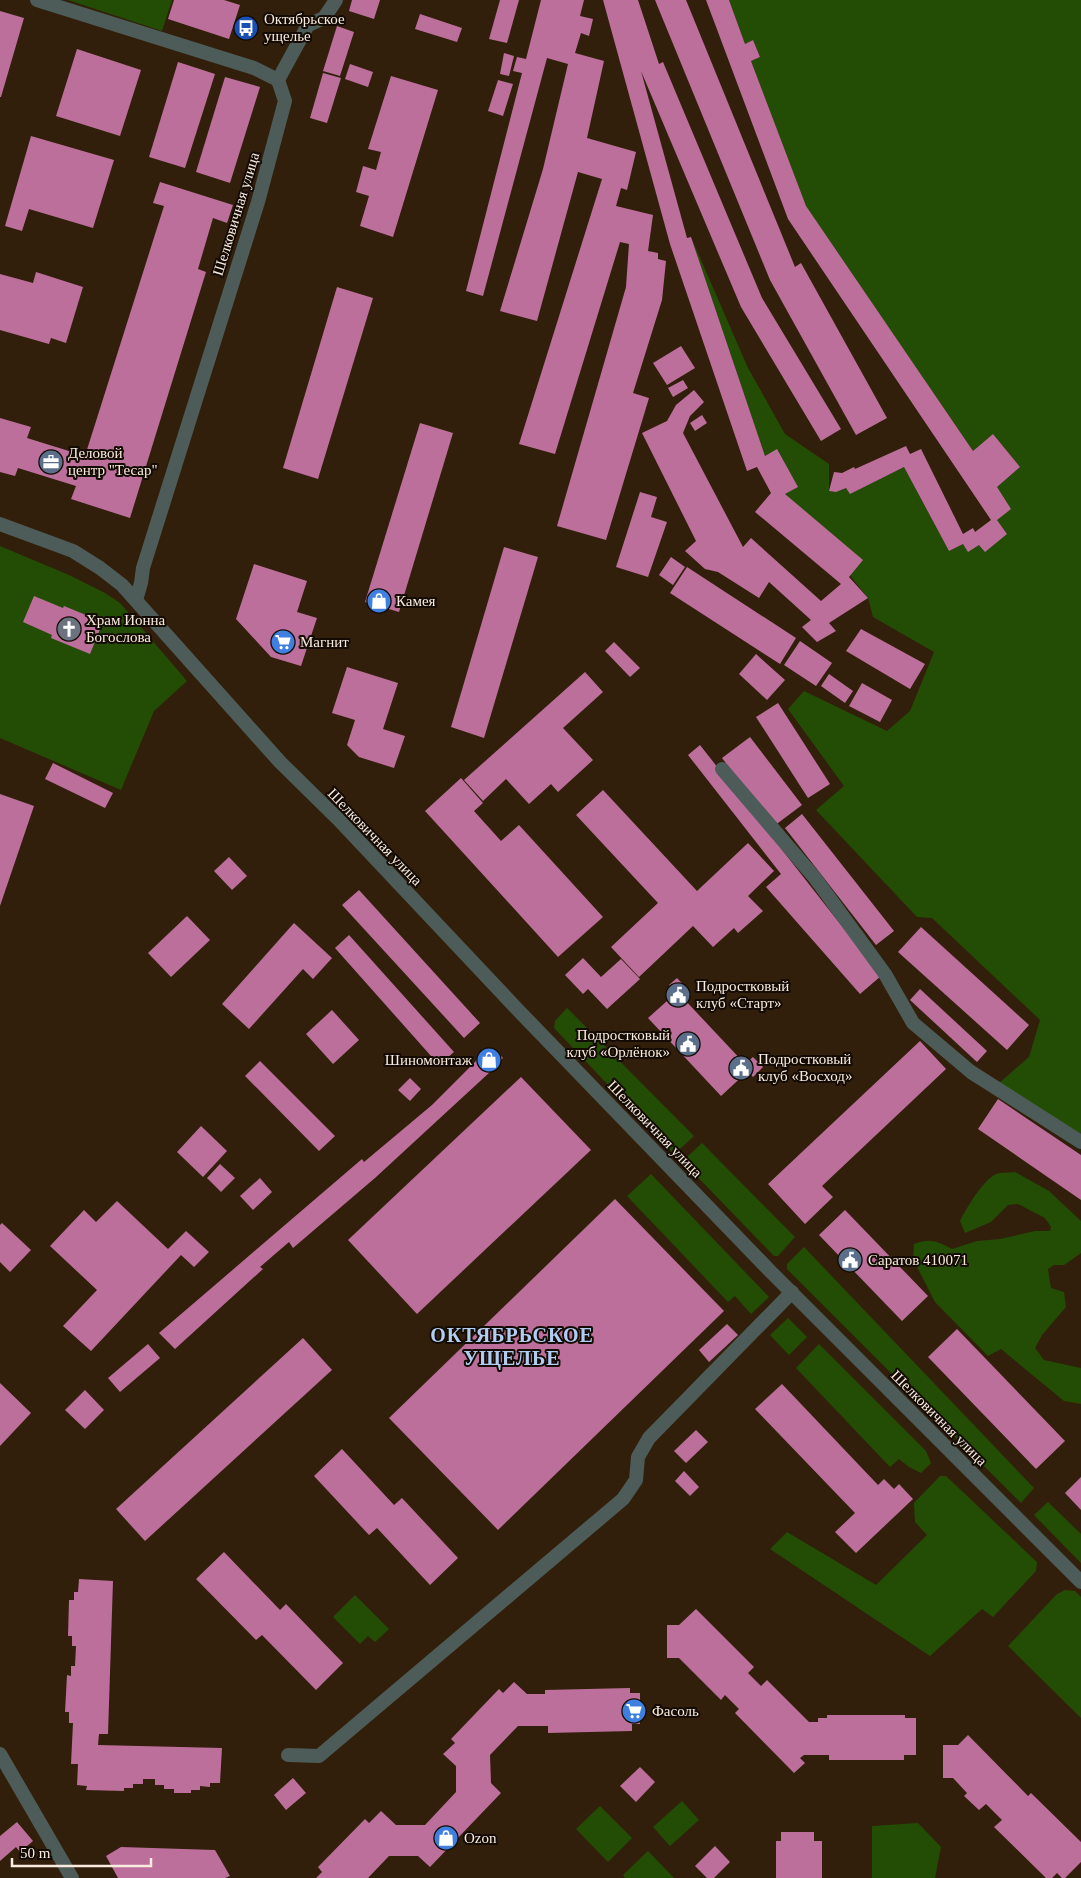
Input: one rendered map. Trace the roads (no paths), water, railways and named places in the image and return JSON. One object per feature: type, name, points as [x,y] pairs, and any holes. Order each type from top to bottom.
[{"type":"street","points":[[37,0],[254,68],[278,80],[308,25],[324,18],[336,0]]},
{"type":"street","name":"Шелковичная улица","points":[[136,600],[141,584],[142,568],[258,202],[285,101],[278,80]]},
{"type":"street","name":"Шелковичная улица","points":[[0,524],[73,551],[122,585],[280,762],[338,820],[531,1023],[792,1292],[1081,1582]]},
{"type":"street","points":[[722,769],[815,878],[885,974],[913,1024],[971,1072],[1081,1142]]},
{"type":"street","points":[[288,1755],[319,1756],[623,1499],[636,1480],[638,1457],[649,1438],[792,1292]]},
{"type":"street","points":[[0,1754],[72,1878]]},
{"type":"place","name":"Октябрьское ущелье","points":[[246,28]]},
{"type":"place","name":"Деловой центр \"Тесар\"","points":[[51,462]]},
{"type":"place","name":"Камея","points":[[379,601]]},
{"type":"place","name":"Храм Ионна Богослова","points":[[69,629]]},
{"type":"place","name":"Магнит","points":[[283,642]]},
{"type":"place","name":"Подростковый клуб «Старт»","points":[[678,995]]},
{"type":"place","name":"Подростковый клуб «Орлёнок»","points":[[688,1044]]},
{"type":"place","name":"Шиномонтаж","points":[[489,1060]]},
{"type":"place","name":"Подростковый клуб «Восход»","points":[[741,1068]]},
{"type":"place","name":"Саратов 410071","points":[[850,1260]]},
{"type":"place","name":"Фасоль","points":[[634,1711]]},
{"type":"place","name":"Ozon","points":[[446,1838]]},
{"type":"district","name":"ОКТЯБРЬСКОЕ УЩЕЛЬЕ","points":[[512,1346]]}]
